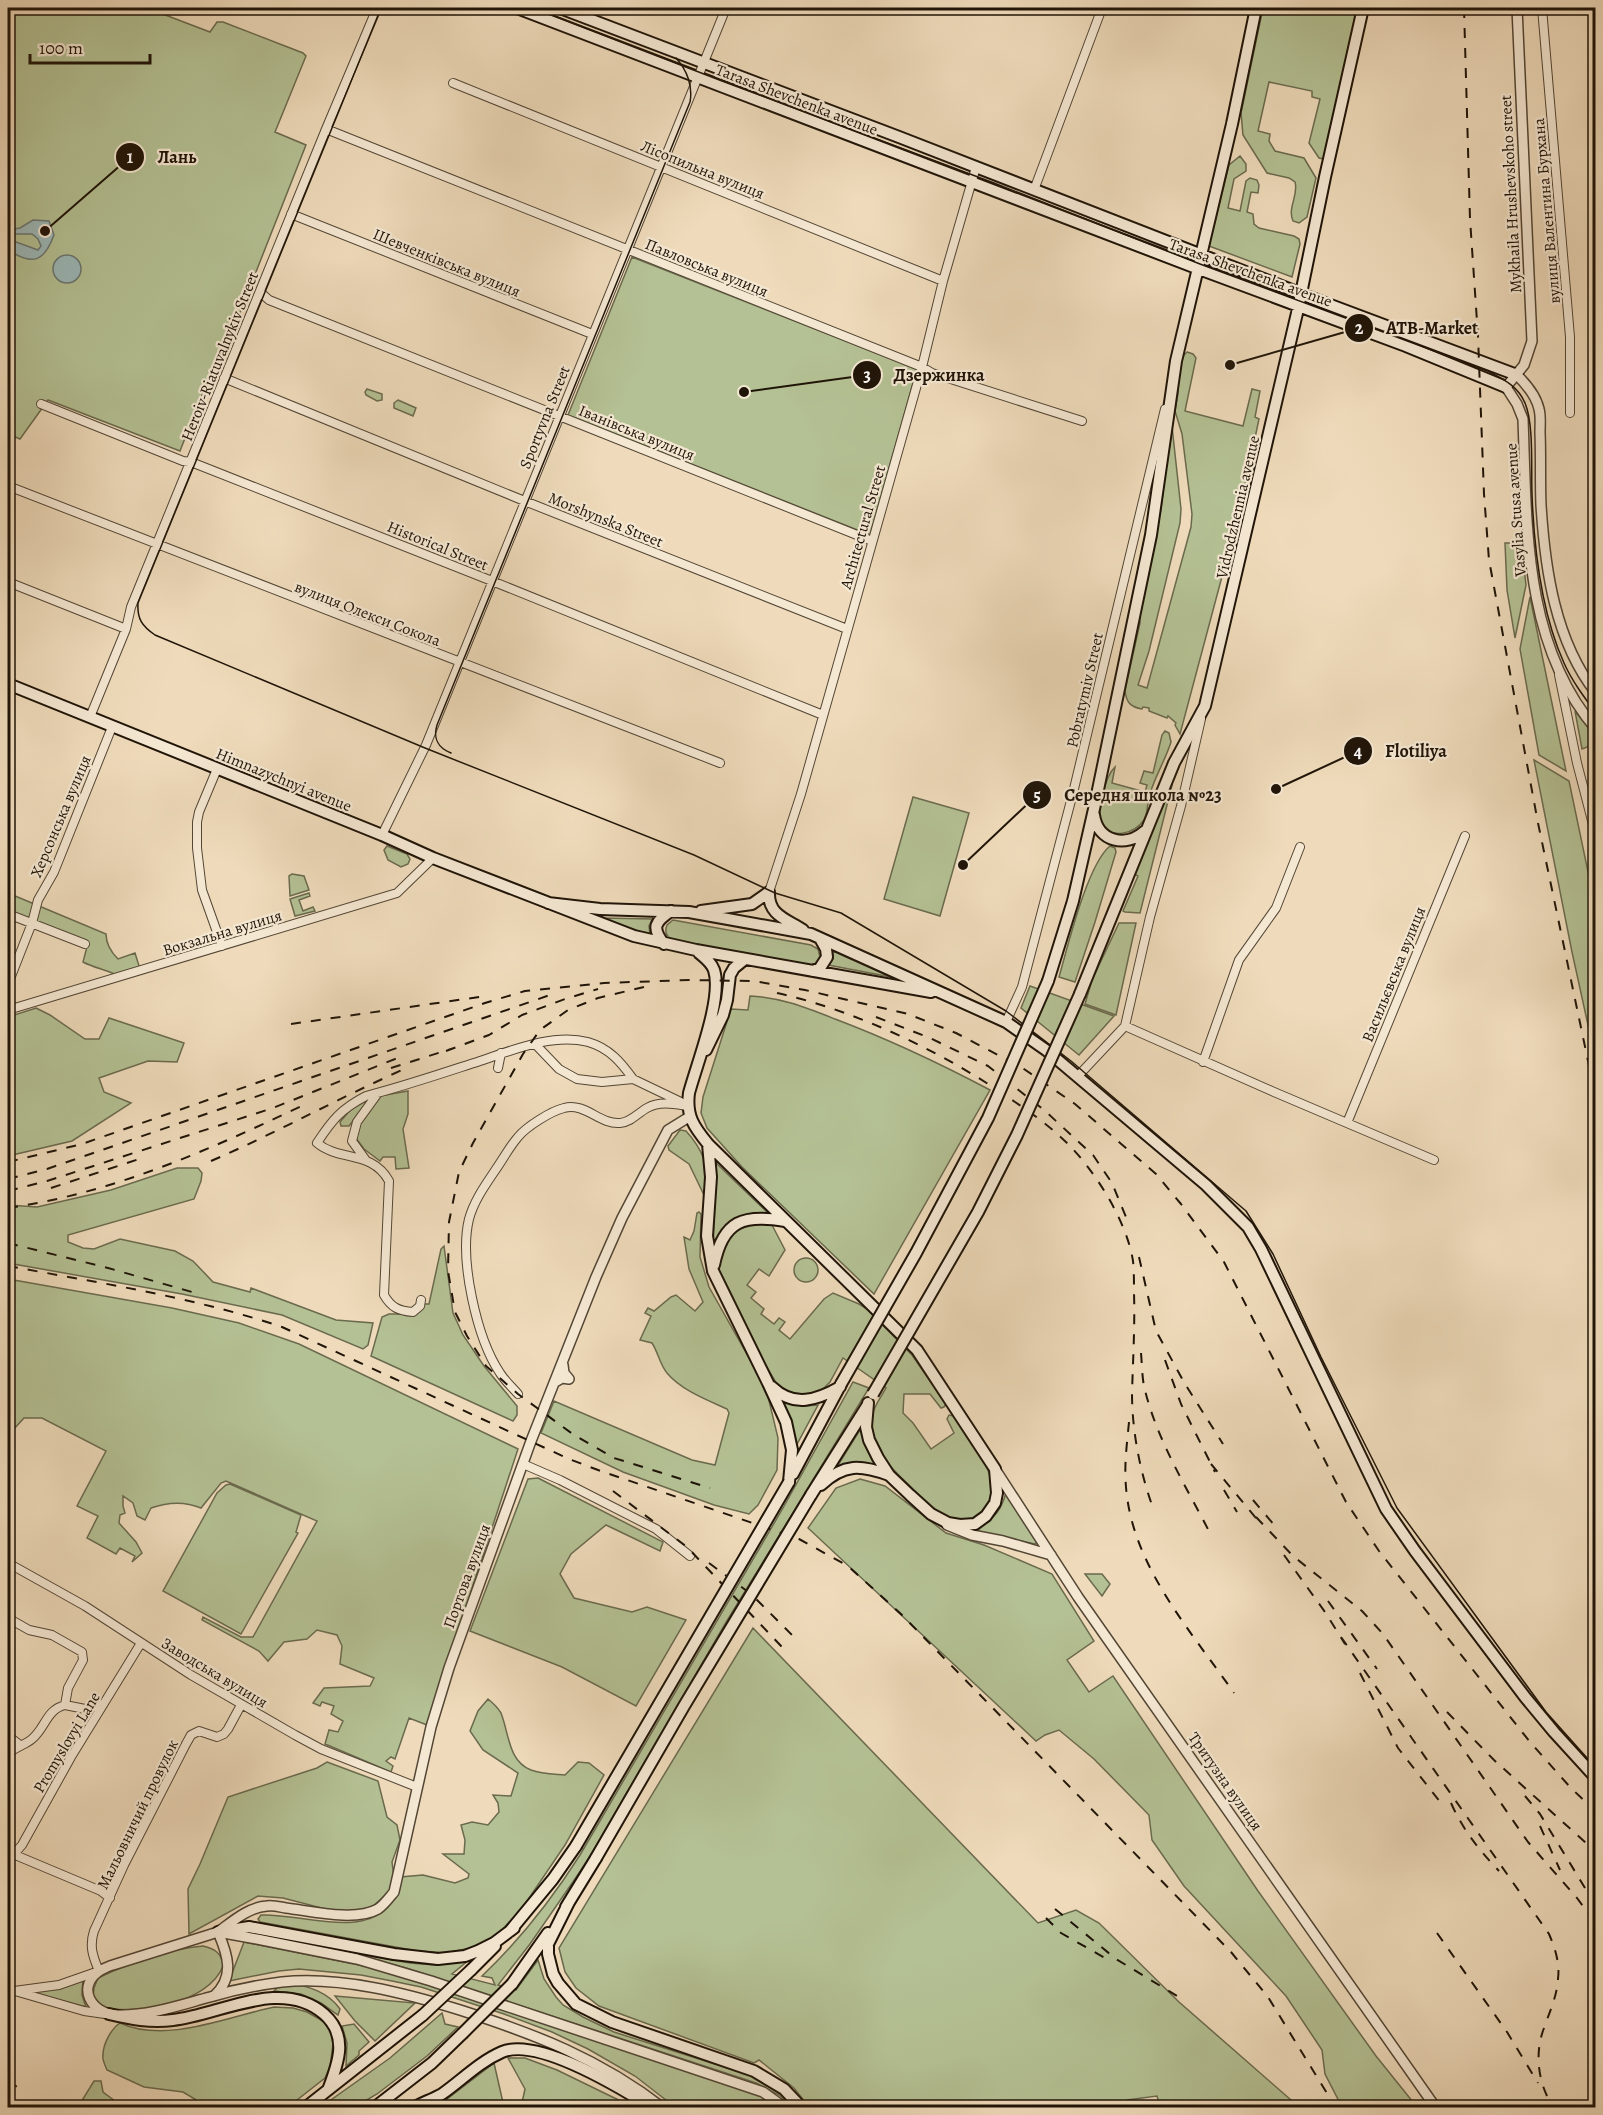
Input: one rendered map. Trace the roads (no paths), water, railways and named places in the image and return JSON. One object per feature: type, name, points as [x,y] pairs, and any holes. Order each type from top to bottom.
[{"type":"main road","name":"Tarasa Shevchenka avenue","points":[[517,8],[1406,346],[1506,387]]},
{"type":"main road","name":"Tarasa Shevchenka avenue","points":[[560,8],[1517,375]]},
{"type":"main road","points":[[305,2108],[423,2015],[471,1970],[513,1928],[553,1879],[576,1846],[789,1482],[840,1385],[916,1253],[982,1128],[1048,981],[1073,901],[1151,535],[1176,361],[1199,269],[1256,8]]},
{"type":"main road","name":"Vidrodzhennia avenue","points":[[569,1902],[690,1696],[871,1399],[987,1193],[1017,1135],[1080,994],[1174,763],[1205,706],[1299,306],[1327,167],[1363,8]]},
{"type":"main road","name":"Himnazychnyi avenue","points":[[8,684],[604,926],[664,944],[940,993]]},
{"type":"main road","points":[[1094,809],[1097,827],[1111,839],[1130,841],[1145,830]]},
{"type":"main road","points":[[689,912],[752,904],[769,892]]},
{"type":"main road","points":[[769,892],[770,907],[775,913],[816,937],[1006,1022],[1078,1076],[1206,1185],[1248,1227],[1261,1249],[1386,1509],[1525,1696],[1596,1778]]},
{"type":"main road","name":"Himnazychnyi avenue","points":[[548,903],[600,909],[689,912]]},
{"type":"main road","points":[[664,944],[656,932],[656,926],[658,921],[672,911]]},
{"type":"main road","points":[[689,912],[816,937],[826,949],[827,957],[820,968],[813,971]]},
{"type":"main road","points":[[696,950],[708,960],[714,969],[716,979],[710,1019],[694,1072],[687,1106],[694,1127],[708,1144],[917,1350],[995,1469],[997,1493],[995,1503],[986,1516],[975,1524],[960,1525],[948,1522],[931,1514],[889,1475],[869,1440],[866,1426],[871,1399]]},
{"type":"main road","points":[[694,1072],[723,1015],[729,975],[745,959]]},
{"type":"main road","points":[[708,1144],[711,1177],[707,1236],[713,1271],[786,1422],[792,1456],[789,1482]]},
{"type":"main road","points":[[713,1271],[720,1244],[732,1228],[742,1221],[762,1217],[786,1221]]},
{"type":"main road","points":[[768,1383],[783,1396],[807,1401],[821,1398],[840,1385]]},
{"type":"main road","points":[[811,1495],[841,1470],[855,1467],[870,1468],[889,1475]]},
{"type":"main road","points":[[374,2108],[432,2063],[512,1983],[569,1902]]},
{"type":"main road","points":[[569,1902],[548,1944],[548,1954],[558,1983],[576,2004],[612,2022],[760,2074],[784,2089],[802,2108]]},
{"type":"main road","points":[[218,1932],[249,1927],[423,1959],[438,1959],[465,1956],[478,1951],[513,1928]]},
{"type":"main road","points":[[109,2014],[132,2020],[160,2021],[176,2020],[261,2000],[294,2000],[312,2006],[334,2024],[339,2039],[339,2060],[328,2090]]},
{"type":"main road","points":[[413,2108],[441,2094],[494,2056],[521,2048],[553,2056],[628,2092],[652,2108]]},
{"type":"street","name":"Heroiv-Riatuvalnykiv Street","points":[[90,717],[126,629],[131,607],[156,545],[377,8]]},
{"type":"street","name":"Sportyvna Street","points":[[382,835],[426,745],[726,8]]},
{"type":"street","points":[[1035,190],[1102,8]]},
{"type":"street","name":"Mykhaila Hrushevskoho street","points":[[1517,8],[1532,341],[1524,365],[1517,375]]},
{"type":"street","name":"вулиця Валентина Бурхана","points":[[1542,8],[1570,337],[1570,413]]},
{"type":"street","name":"Лісопильна вулиця","points":[[453,83],[943,280]]},
{"type":"street","name":"Павловська вулиця","points":[[326,129],[922,367],[932,374],[1082,421]]},
{"type":"street","name":"Architectural Street","points":[[769,892],[801,794],[976,167]]},
{"type":"street","name":"Шевченківська вулиця","points":[[291,214],[592,334]]},
{"type":"street","name":"Іванівська вулиця","points":[[260,292],[268,300],[872,541]]},
{"type":"street","name":"Pobratymiv Street","points":[[1006,1022],[1022,987],[1073,793],[1176,361]]},
{"type":"street","points":[[1506,387],[1517,375]]},
{"type":"street","name":"Vasylia Stusa avenue","points":[[1517,375],[1528,386],[1539,408],[1541,506],[1549,573],[1559,619],[1566,641],[1577,663],[1596,693]]},
{"type":"street","name":"Morshynska Street","points":[[224,378],[524,501],[847,629]]},
{"type":"street","name":"Vasylia Stusa avenue","points":[[1506,387],[1523,419],[1530,552],[1545,634],[1558,668],[1575,701],[1596,729]]},
{"type":"street","name":"Historical Street","points":[[41,404],[492,580],[823,715]]},
{"type":"street","name":"вулиця Олекси Сокола","points":[[8,486],[720,763]]},
{"type":"street","points":[[8,582],[126,629]]},
{"type":"street","points":[[1558,668],[1580,776],[1596,836]]},
{"type":"street","points":[[1078,1076],[1125,1026],[1149,917],[1181,806],[1205,706]]},
{"type":"street","name":"Херсонська вулиця","points":[[8,984],[32,923],[38,900],[54,872],[112,726]]},
{"type":"street","points":[[217,769],[199,812],[197,848],[202,890],[222,946]]},
{"type":"street","name":"Васильєвська вулиця","points":[[1347,1123],[1465,836]]},
{"type":"street","points":[[1203,1062],[1239,960],[1276,908],[1300,848]]},
{"type":"street","name":"Вокзальна вулиця","points":[[8,1011],[397,893],[433,858]]},
{"type":"street","points":[[8,914],[85,944]]},
{"type":"street","points":[[1125,1026],[1203,1062],[1434,1160]]},
{"type":"street","points":[[421,1300],[420,1305],[412,1312],[400,1311],[389,1304],[384,1295],[388,1173],[365,1159],[326,1150],[317,1143],[333,1119],[347,1106],[366,1096],[501,1053],[549,1041],[570,1040],[588,1042],[609,1051],[621,1062],[633,1079],[687,1106]]},
{"type":"street","points":[[536,1045],[560,1069],[578,1078],[602,1082],[633,1079]]},
{"type":"street","points":[[498,1068],[501,1053]]},
{"type":"street","points":[[365,1159],[352,1141],[357,1122],[378,1093]]},
{"type":"street","points":[[518,1394],[501,1374],[486,1347],[469,1284],[466,1249],[469,1220],[478,1197],[519,1135],[547,1116],[565,1108],[579,1107],[619,1124],[631,1120],[647,1108],[664,1103],[687,1106]]},
{"type":"street","name":"Портова вулиця","points":[[218,1932],[251,1910],[268,1905],[355,1915],[378,1909],[394,1892],[431,1727],[449,1668],[523,1464],[613,1238],[663,1137],[673,1125],[690,1117]]},
{"type":"street","points":[[523,1464],[560,1480],[656,1529],[690,1556]]},
{"type":"street","name":"Тритузна вулиця","points":[[995,1469],[1051,1556],[1436,2108]]},
{"type":"street","points":[[931,1514],[955,1529],[1051,1556]]},
{"type":"street","name":"Заводська вулиця","points":[[8,1563],[85,1606],[241,1705],[321,1749],[417,1787]]},
{"type":"street","points":[[8,1618],[29,1630],[52,1635],[82,1652],[83,1660],[68,1688],[65,1705],[85,1709],[103,1703]]},
{"type":"street","name":"Promyslovyi Lane","points":[[11,1853],[22,1845],[103,1703],[141,1643]]},
{"type":"street","name":"Promyslovyi Lane","points":[[8,1754],[30,1741],[56,1707],[65,1705]]},
{"type":"street","name":"Мальовничий провулок","points":[[99,1971],[91,1940],[124,1865],[191,1735],[199,1731],[213,1737],[224,1734],[241,1705]]},
{"type":"street","points":[[8,1736],[20,1745]]},
{"type":"street","points":[[11,1853],[110,1898]]},
{"type":"street","points":[[214,1996],[224,1983],[229,1962],[218,1932]]},
{"type":"street","points":[[11,1990],[59,1985],[128,1959],[218,1932],[357,1959],[431,1981],[763,2092],[785,2108]]},
{"type":"street","points":[[99,1971],[89,1984],[90,2003],[109,2014]]},
{"type":"street","points":[[11,1990],[84,2011],[129,2015],[155,2012],[214,1996],[278,1983],[313,1981],[382,1990],[418,1997],[516,2028],[559,2045],[599,2064],[633,2085],[663,2108]]},
{"type":"water","points":[[33,220],[49,221],[54,235],[46,251],[37,259],[24,258],[8,250],[8,239],[38,250],[41,246],[32,234],[8,234],[8,230],[20,228]]},
{"type":"water","points":[[67,255],[77,259],[81,269],[77,279],[67,283],[57,279],[53,269],[57,259]]},
{"type":"tram line","points":[[381,8],[138,603],[138,613],[144,625],[155,635],[425,748],[694,855],[775,893],[841,913],[1006,1011],[1071,1061],[1246,1211],[1273,1254],[1321,1357],[1397,1508],[1546,1712],[1596,1768]]},
{"type":"tram line","points":[[533,8],[994,183],[1200,264],[1488,371],[1504,380],[1522,397],[1530,423],[1535,536],[1544,602],[1567,670],[1596,713]]},
{"type":"tram line","points":[[451,753],[438,742],[437,725],[690,102],[691,90],[688,78],[676,58]]},
{"type":"railway","points":[[1464,8],[1470,219],[1489,560],[1538,823],[1596,1099]]},
{"type":"railway","points":[[8,1162],[82,1144],[525,991],[604,983],[689,980],[754,981],[805,990],[908,1014],[956,1033],[1021,1067],[1075,1104],[1156,1174],[1181,1204],[1224,1262],[1346,1502],[1379,1551],[1530,1742],[1596,1812]]},
{"type":"railway","points":[[644,987],[598,998],[568,1010],[540,1030],[523,1054],[459,1172],[449,1222],[448,1271],[455,1312],[467,1336],[486,1366],[518,1394],[574,1435],[614,1458],[710,1488]]},
{"type":"railway","points":[[446,1051],[489,1035],[522,1015],[598,989]]},
{"type":"railway","points":[[777,993],[808,1001],[870,1023],[961,1067],[1056,1132],[1079,1155],[1109,1198],[1130,1246],[1134,1277],[1133,1422],[1144,1480],[1153,1508]]},
{"type":"railway","points":[[8,1179],[47,1169],[550,995]]},
{"type":"railway","points":[[291,1024],[486,996]]},
{"type":"railway","points":[[876,1017],[930,1038],[988,1066],[1044,1110],[1093,1155],[1112,1183],[1126,1217]]},
{"type":"railway","points":[[391,1068],[454,1048]]},
{"type":"railway","points":[[8,1191],[47,1181],[273,1108],[400,1057]]},
{"type":"railway","points":[[211,1161],[402,1070]]},
{"type":"railway","points":[[8,1208],[86,1192],[124,1180],[235,1137],[308,1103]]},
{"type":"railway","points":[[51,1188],[139,1159]]},
{"type":"railway","points":[[8,1243],[199,1294]]},
{"type":"railway","points":[[1139,1257],[1156,1331],[1185,1384],[1223,1444]]},
{"type":"railway","points":[[8,1266],[180,1299],[282,1327],[569,1459],[799,1539],[848,1566],[901,1614],[1231,1952],[1268,1997],[1336,2108]]},
{"type":"railway","points":[[1141,1353],[1144,1386],[1156,1425],[1211,1535]]},
{"type":"railway","points":[[1165,1360],[1181,1404],[1215,1472]]},
{"type":"railway","points":[[1129,1422],[1126,1487],[1139,1544],[1166,1596],[1234,1693]]},
{"type":"railway","points":[[1211,1464],[1261,1524]]},
{"type":"railway","points":[[1224,1490],[1237,1512]]},
{"type":"railway","points":[[613,1491],[687,1547],[783,1648]]},
{"type":"railway","points":[[1253,1500],[1275,1526]]},
{"type":"railway","points":[[1256,1517],[1293,1556],[1362,1611],[1383,1634],[1528,1842],[1577,1898],[1596,1924]]},
{"type":"railway","points":[[1284,1555],[1345,1644]]},
{"type":"railway","points":[[709,1563],[751,1594],[794,1637]]},
{"type":"railway","points":[[1328,1601],[1377,1669]]},
{"type":"railway","points":[[1341,1637],[1549,1934],[1556,1956],[1558,1979],[1555,1997],[1541,2038],[1539,2069],[1544,2089],[1554,2108]]},
{"type":"railway","points":[[1360,1673],[1398,1748],[1444,1807]]},
{"type":"railway","points":[[1447,1712],[1494,1760],[1596,1852]]},
{"type":"railway","points":[[1525,1796],[1540,1814],[1596,1906]]},
{"type":"railway","points":[[1451,1803],[1472,1839],[1499,1871]]},
{"type":"railway","points":[[1540,1826],[1560,1870]]},
{"type":"railway","points":[[1055,1909],[1116,1959],[1182,1999]]},
{"type":"railway","points":[[1046,1918],[1061,1933],[1105,1958]]},
{"type":"railway","points":[[1437,1933],[1507,2032],[1538,2083]]},
{"type":"railway","points":[[8,2082],[23,2090]]},
{"type":"place","name":"Лань","points":[[45,231]]},
{"type":"place","name":"ATB-Market","points":[[1230,365]]},
{"type":"place","name":"Дзержинка","points":[[744,392]]},
{"type":"place","name":"Flotiliya","points":[[1276,789]]},
{"type":"place","name":"Середня школа №23","points":[[963,865]]}]
